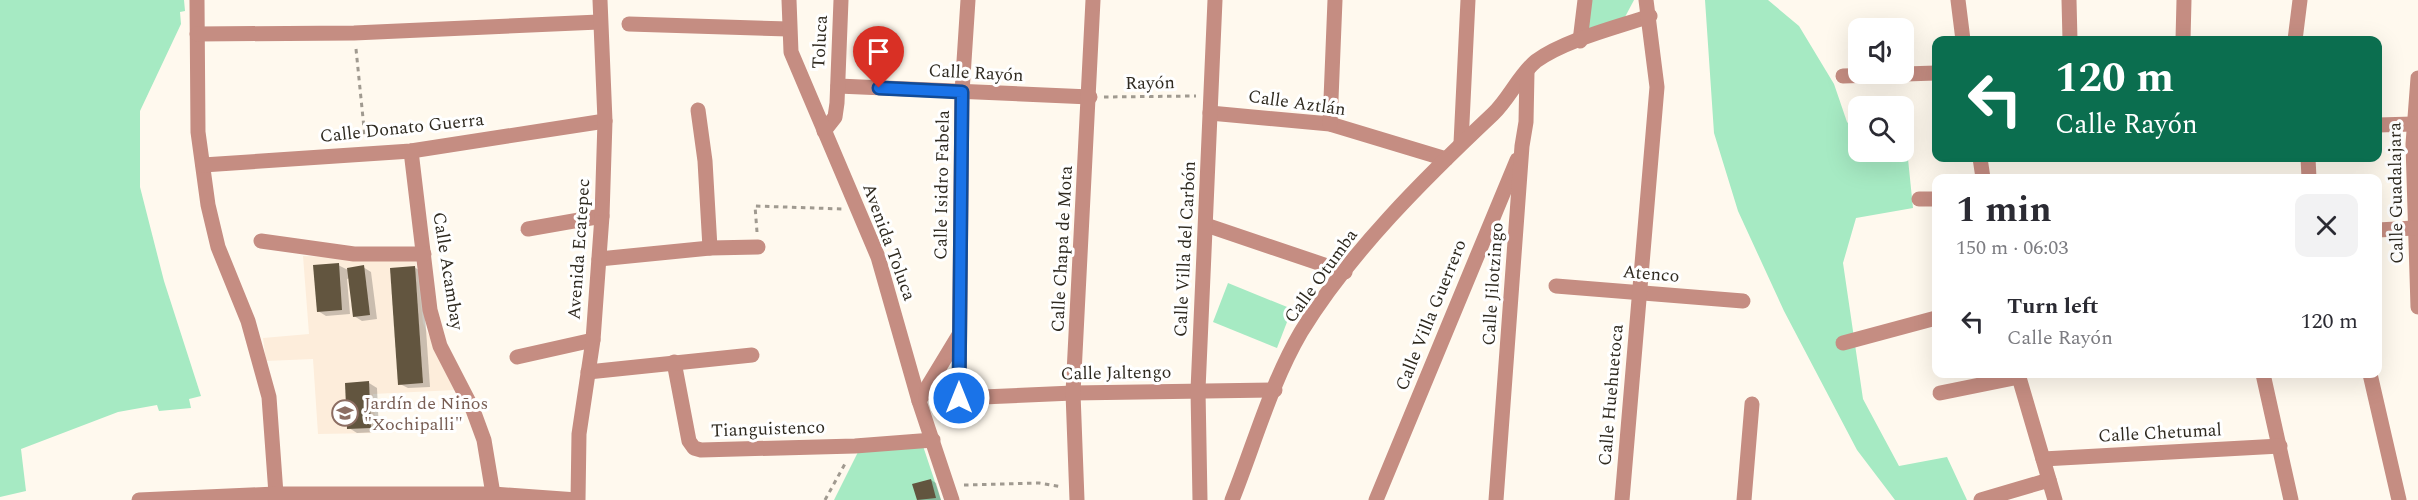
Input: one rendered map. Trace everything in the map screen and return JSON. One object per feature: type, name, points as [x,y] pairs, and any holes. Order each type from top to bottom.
[{"type":"street","points":[[197,0],[198,132],[203,165],[218,247],[248,321],[269,397],[276,494]]},
{"type":"street","name":"Avenida Ecatepec","points":[[577,500],[579,434],[592,340],[602,216],[605,121],[599,22],[600,0]]},
{"type":"street","name":"Avenida Toluca","points":[[789,0],[791,52],[878,257],[920,401],[950,493]]},
{"type":"street","name":"Toluca","points":[[837,86],[841,0]]},
{"type":"street","name":"Calle Isidro Fabela","points":[[959,398],[962,92],[968,0]]},
{"type":"street","name":"Calle Chapa de Mota","points":[[1077,495],[1073,393],[1090,97],[1093,0]]},
{"type":"street","name":"Calle Villa del Carbón","points":[[1200,500],[1198,390],[1215,0]]},
{"type":"street","points":[[1330,124],[1335,0]]},
{"type":"street","points":[[1461,143],[1468,0]]},
{"type":"street","points":[[1580,41],[1585,0]]},
{"type":"street","points":[[1646,0],[1650,16]]},
{"type":"street","points":[[1958,0],[1962,36]]},
{"type":"street","points":[[2068,0],[2070,36]]},
{"type":"street","points":[[2183,36],[2184,0]]},
{"type":"street","points":[[2296,36],[2300,0]]},
{"type":"street","name":"Calle Otumba","points":[[1232,500],[1275,390],[1301,332],[1381,228],[1461,143],[1496,111],[1535,62],[1554,51],[1650,16]]},
{"type":"street","name":"Calle Huehuetoca","points":[[1622,500],[1657,87],[1650,16]]},
{"type":"street","points":[[198,34],[354,33],[599,22]]},
{"type":"street","points":[[629,24],[789,29]]},
{"type":"street","name":"Calle Jilotzingo","points":[[1496,500],[1522,146],[1526,122],[1527,72]]},
{"type":"street","points":[[1843,76],[1932,73]]},
{"type":"street","name":"Calle Guadalajara","points":[[2418,78],[2413,124],[2414,228],[2418,307]]},
{"type":"street","points":[[825,131],[835,117],[837,86]]},
{"type":"street","name":"Calle Rayón","points":[[837,86],[1090,97]]},
{"type":"street","points":[[1496,111],[1510,108],[1520,111],[1526,122]]},
{"type":"street","points":[[698,110],[705,160],[710,248]]},
{"type":"street","name":"Calle Aztlán","points":[[1210,113],[1330,124],[1446,159]]},
{"type":"street","name":"Calle Donato Guerra","points":[[203,165],[411,150],[605,121]]},
{"type":"street","points":[[2382,125],[2413,124]]},
{"type":"street","name":"Calle Villa Guerrero","points":[[1376,500],[1522,146]]},
{"type":"street","name":"Calle Acambay","points":[[411,150],[430,310],[440,346],[473,410],[484,440],[493,494]]},
{"type":"street","points":[[1919,199],[1932,199]]},
{"type":"street","points":[[528,229],[602,216]]},
{"type":"street","points":[[1206,225],[1345,272]]},
{"type":"street","points":[[2382,230],[2414,228]]},
{"type":"street","points":[[261,241],[354,254],[424,254]]},
{"type":"street","points":[[599,259],[710,248],[758,248]]},
{"type":"street","name":"Atenco","points":[[1556,286],[1743,301]]},
{"type":"street","points":[[1844,343],[1932,319]]},
{"type":"street","name":"Calle Isidro Fabela","points":[[920,401],[959,335]]},
{"type":"street","points":[[517,357],[592,340]]},
{"type":"street","points":[[588,372],[752,355]]},
{"type":"street","name":"Tianguistenco","points":[[675,362],[689,441],[694,448],[701,450],[855,446],[933,440]]},
{"type":"street","points":[[1940,393],[2005,378]]},
{"type":"street","points":[[2019,378],[2055,500]]},
{"type":"street","points":[[2264,378],[2291,500]]},
{"type":"street","points":[[2371,378],[2399,500]]},
{"type":"street","name":"Calle Jaltengo","points":[[959,398],[1073,393],[1275,390]]},
{"type":"street","points":[[1744,500],[1752,404]]},
{"type":"street","name":"Calle Chetumal","points":[[2043,459],[2280,446]]},
{"type":"street","points":[[1981,500],[2049,480]]},
{"type":"street","points":[[139,500],[276,494],[493,494],[577,500]]},
{"type":"path","points":[[354,33],[366,154]]},
{"type":"path","name":"Rayón","points":[[1090,97],[1210,96]]},
{"type":"path","points":[[758,248],[755,206],[859,210]]},
{"type":"path","points":[[825,500],[855,446]]},
{"type":"path","points":[[950,493],[1039,483],[1077,495]]},
{"type":"shaded area","points":[[303,256],[416,260],[423,323],[455,390],[373,394],[376,433],[318,434],[313,359],[266,361],[263,338],[309,334]]},
{"type":"green space","points":[[0,0],[184,0],[185,11],[180,12],[181,24],[140,111],[140,187],[164,281],[201,396],[189,399],[191,408],[159,411],[157,405],[118,412],[21,449],[26,491],[0,497]]},
{"type":"green space","points":[[1591,0],[1634,0],[1625,17],[1587,30]]},
{"type":"green space","points":[[1705,0],[1768,0],[1799,26],[1834,84],[1848,123],[1848,162],[1908,162],[1913,208],[1856,218],[1843,263],[1863,399],[1899,466],[1947,457],[1967,500],[1895,500],[1857,450],[1784,311],[1738,211],[1714,133]]},
{"type":"green space","points":[[1228,283],[1292,309],[1277,348],[1213,322]]},
{"type":"green space","points":[[922,443],[941,500],[834,500],[858,452]]},
{"type":"building","points":[[339,263],[342,310],[317,312],[313,265]]},
{"type":"building","points":[[364,265],[370,315],[353,317],[347,268]]},
{"type":"building","points":[[415,266],[423,383],[398,385],[390,268]]},
{"type":"building","points":[[369,381],[371,428],[347,429],[345,383]]},
{"type":"building","points":[[931,479],[936,498],[917,500],[912,484]]},
{"type":"place","name":"Jardín de Niños \"Xochipalli\"","points":[[345,413]]},
{"type":"route","points":[[879,88],[962,92],[959,398]]}]
